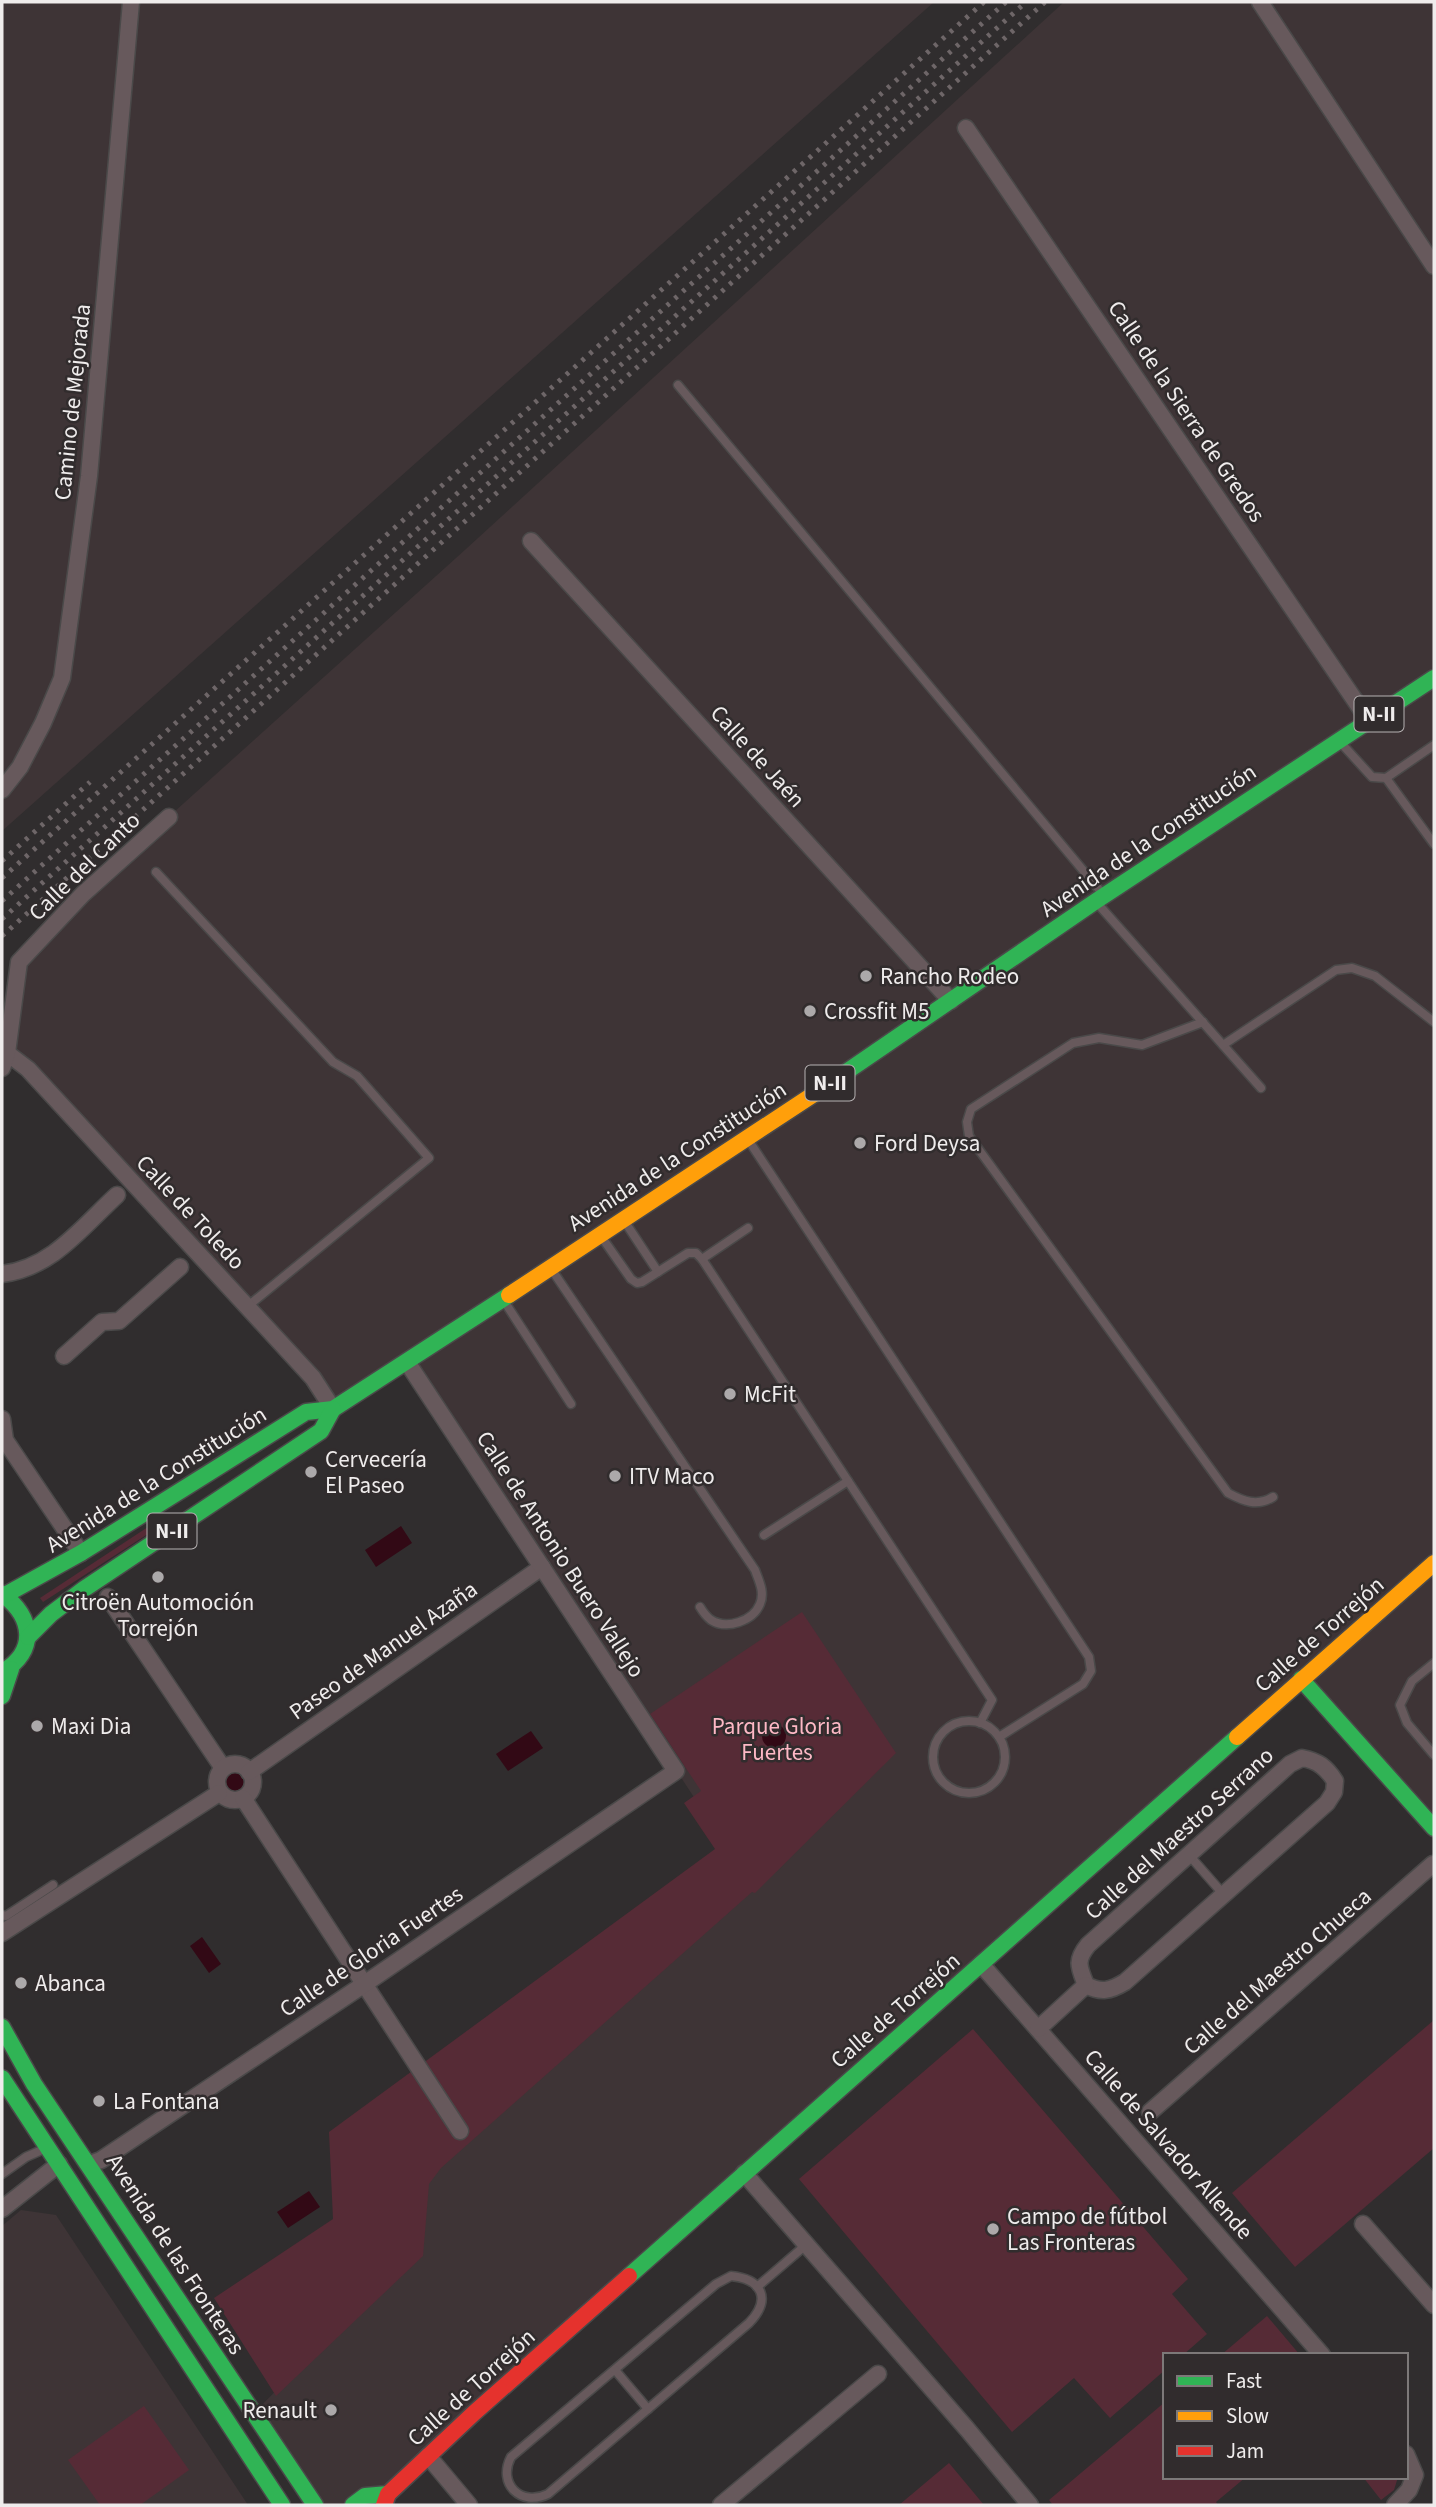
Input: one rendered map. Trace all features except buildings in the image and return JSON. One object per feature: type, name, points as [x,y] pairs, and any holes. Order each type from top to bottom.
[{"type":"main road","name":"N-II","points":[[1339,741],[1434,678]]},
{"type":"main road","name":"Avenida de la Constitución","points":[[3,1595],[81,1553],[306,1412],[333,1409],[407,1362],[747,1139],[1100,899],[1339,741]]},
{"type":"main road","name":"Avenida de la Constitución","points":[[28,1637],[51,1614],[84,1589],[321,1431],[333,1409]]},
{"type":"main road","name":"Calle de Torrejón","points":[[353,2505],[365,2496],[386,2500],[428,2456],[744,2173],[1434,1563]]},
{"type":"main road","name":"N-II","points":[[3,1595],[19,1607],[27,1623],[28,1637],[24,1653],[6,1671]]},
{"type":"main road","points":[[2,1696],[6,1671]]},
{"type":"main road","points":[[1301,1679],[1434,1828]]},
{"type":"main road","name":"Avenida de las Fronteras","points":[[2,2027],[34,2084],[90,2164],[315,2505]]},
{"type":"main road","points":[[3,2085],[48,2147],[282,2505]]},
{"type":"street","name":"Camino de Mejorada","points":[[2,790],[20,767],[62,678],[89,477],[131,2]]},
{"type":"street","points":[[1260,2],[1434,267]]},
{"type":"street","name":"Calle de la Sierra de Gredos","points":[[966,128],[1369,721]]},
{"type":"street","name":"Calle de Jaén","points":[[531,541],[951,1001]]},
{"type":"street","name":"Calle del Canto","points":[[4,1061],[19,962],[83,894],[169,817]]},
{"type":"street","name":"Calle de Toledo","points":[[4,1061],[28,1069],[313,1378],[333,1409]]},
{"type":"street","points":[[2,1274],[21,1271],[50,1258],[117,1195]]},
{"type":"street","points":[[64,1356],[102,1322],[119,1321],[180,1267]]},
{"type":"street","name":"Calle de Antonio Buero Vallejo","points":[[407,1362],[676,1771]]},
{"type":"street","points":[[2,1419],[5,1440],[81,1553]]},
{"type":"street","name":"Paseo de Manuel Azaña","points":[[249,1772],[542,1567]]},
{"type":"street","points":[[108,1597],[223,1768]]},
{"type":"street","name":"Calle del Maestro Serrano","points":[[1302,1758],[1315,1760],[1335,1780],[1334,1792],[1327,1803],[1224,1895],[1125,1983],[1112,1990],[1097,1991],[1086,1985],[1080,1968],[1080,1955],[1088,1945],[1290,1764],[1302,1758]]},
{"type":"street","points":[[228,1765],[240,1765],[252,1777],[251,1789],[243,1798],[233,1800],[219,1793],[217,1777],[228,1765]]},
{"type":"street","name":"Calle de Gloria Fuertes","points":[[90,2164],[101,2160],[363,1985],[676,1771]]},
{"type":"street","points":[[2,1933],[219,1793]]},
{"type":"street","points":[[243,1798],[460,2132]]},
{"type":"street","name":"Calle del Maestro Chueca","points":[[1150,2112],[1433,1864]]},
{"type":"street","name":"Calle de Salvador Allende","points":[[981,1964],[1320,2353]]},
{"type":"street","points":[[1038,2029],[1086,1985]]},
{"type":"street","points":[[2,2209],[59,2164]]},
{"type":"street","points":[[744,2173],[1030,2505]]},
{"type":"street","points":[[1363,2224],[1434,2305]]},
{"type":"street","points":[[721,2505],[878,2374]]},
{"type":"street","points":[[428,2456],[469,2505]]},
{"type":"street","points":[[1395,2505],[1409,2490],[1415,2474],[1408,2458]]},
{"type":"lane","points":[[678,385],[1100,899],[1261,1088]]},
{"type":"lane","points":[[1339,741],[1371,777],[1386,778],[1434,745]]},
{"type":"lane","points":[[1386,778],[1434,844]]},
{"type":"lane","points":[[156,872],[333,1062],[357,1076],[429,1158],[247,1306]]},
{"type":"lane","points":[[1223,1045],[1336,970],[1352,968],[1375,976],[1434,1023]]},
{"type":"lane","points":[[1203,1022],[1142,1045],[1099,1038],[1073,1043],[971,1109],[967,1122],[969,1136],[1228,1493],[1246,1502],[1266,1501],[1273,1497]]},
{"type":"lane","points":[[747,1139],[1089,1657],[1091,1671],[1083,1684],[999,1737]]},
{"type":"lane","points":[[623,1219],[659,1272]]},
{"type":"lane","points":[[702,1259],[748,1228]]},
{"type":"lane","points":[[600,1234],[631,1279],[637,1283],[688,1253],[696,1253],[702,1259],[992,1700],[980,1723]]},
{"type":"lane","points":[[551,1268],[755,1570],[762,1588],[760,1604],[750,1616],[737,1623],[723,1625],[709,1619],[700,1607]]},
{"type":"lane","points":[[503,1300],[571,1404]]},
{"type":"lane","points":[[764,1535],[848,1481]]},
{"type":"lane","points":[[1434,1663],[1412,1681],[1400,1705],[1407,1723],[1434,1755]]},
{"type":"lane","points":[[957,1723],[980,1723],[999,1737],[1005,1760],[996,1781],[986,1789],[963,1793],[943,1782],[936,1772],[934,1749],[939,1738],[957,1723]]},
{"type":"lane","points":[[1189,1855],[1224,1895]]},
{"type":"lane","points":[[2,1915],[6,1916],[53,1885]]},
{"type":"lane","points":[[2,2174],[26,2157],[48,2147]]},
{"type":"lane","points":[[757,2287],[807,2244]]},
{"type":"lane","points":[[731,2276],[747,2277],[757,2287],[763,2299],[760,2312],[548,2494],[539,2498],[525,2498],[515,2491],[507,2480],[506,2468],[511,2457],[716,2284],[731,2276]]},
{"type":"lane","points":[[615,2370],[648,2409]]},
{"type":"shaded area","points":[[2,2],[934,2],[2,831]]},
{"type":"shaded area","points":[[1064,2],[1434,2],[1434,1828],[1301,1679],[384,2505],[315,2505],[254,2413],[411,2253],[410,2180],[749,1881],[408,1362],[333,1409],[7,1053],[19,962],[83,894],[466,549]]},
{"type":"shaded area","points":[[401,1526],[412,1543],[376,1567],[365,1550]]},
{"type":"shaded area","points":[[774,1724],[785,1731],[786,1736],[779,1747],[774,1748],[763,1741],[762,1736],[769,1725]]},
{"type":"shaded area","points":[[531,1731],[543,1748],[508,1771],[496,1754]]},
{"type":"shaded area","points":[[229,1772],[237,1772],[244,1779],[244,1787],[237,1794],[229,1794],[222,1787],[222,1779]]},
{"type":"shaded area","points":[[202,1937],[221,1964],[209,1973],[190,1946]]},
{"type":"shaded area","points":[[309,2191],[320,2207],[288,2228],[277,2212]]},
{"type":"shaded area","points":[[21,2210],[56,2215],[248,2505],[2,2505],[2,2226]]},
{"type":"green space","points":[[151,1525],[154,1530],[43,1602],[40,1598]]},
{"type":"green space","name":"Parque Gloria Fuertes","points":[[802,1612],[896,1753],[755,1893],[752,1892],[441,2168],[429,2184],[423,2256],[276,2396],[214,2298],[333,2219],[329,2132],[715,1849],[684,1803],[701,1791],[650,1714]]},
{"type":"green space","points":[[1434,2020],[1434,2148],[1295,2267],[1232,2193]]},
{"type":"green space","name":"Campo de fútbol Las Fronteras","points":[[973,2029],[1188,2279],[1172,2294],[1207,2334],[1185,2353],[1163,2353],[1163,2372],[1110,2418],[1074,2378],[1012,2432],[799,2179]]},
{"type":"green space","points":[[1267,2316],[1298,2353],[1223,2353]]},
{"type":"green space","points":[[1163,2404],[1163,2479],[1244,2479],[1216,2502],[1218,2505],[1053,2505],[1049,2500]]},
{"type":"green space","points":[[144,2406],[189,2470],[140,2505],[100,2505],[68,2460]]},
{"type":"green space","points":[[949,2463],[984,2505],[899,2505]]},
{"type":"green space","points":[[1365,2479],[1397,2479],[1394,2490],[1381,2500]]},
{"type":"railway","points":[[2,878],[984,2]]},
{"type":"railway","points":[[2,901],[1006,2]]},
{"type":"railway","points":[[2,919],[1026,2]]},
{"type":"railway","points":[[2,936],[1045,2]]},
{"type":"railway","points":[[2,861],[90,782]]},
{"type":"traffic: fast","points":[[814,1094],[1096,901],[1434,678]]},
{"type":"traffic: fast","points":[[5,1595],[81,1553],[306,1412],[333,1409],[509,1295]]},
{"type":"traffic: fast","points":[[28,1637],[51,1614],[84,1589],[321,1431],[333,1409]]},
{"type":"traffic: fast","points":[[2,1594],[20,1613],[27,1634],[22,1654],[2,1672]]},
{"type":"traffic: fast","points":[[2,1696],[11,1669]]},
{"type":"traffic: fast","points":[[1301,1679],[1434,1828]]},
{"type":"traffic: fast","points":[[629,2276],[1237,1737]]},
{"type":"traffic: fast","points":[[2,2027],[34,2084],[315,2505]]},
{"type":"traffic: fast","points":[[2,2078],[282,2505]]},
{"type":"traffic: fast","points":[[353,2505],[365,2496],[388,2494]]},
{"type":"traffic: slow","points":[[509,1295],[814,1094]]},
{"type":"traffic: slow","points":[[1237,1737],[1434,1563]]},
{"type":"traffic: jam","points":[[384,2505],[388,2494],[474,2413],[629,2276]]},
{"type":"place","name":"Rancho Rodeo","points":[[866,976]]},
{"type":"place","name":"Crossfit M5","points":[[810,1011]]},
{"type":"place","name":"Ford Deysa","points":[[860,1143]]},
{"type":"place","name":"McFit","points":[[730,1394]]},
{"type":"place","name":"Cervecería El Paseo","points":[[311,1472]]},
{"type":"place","name":"ITV Maco","points":[[615,1476]]},
{"type":"place","name":"Citroën Automoción Torrejón","points":[[158,1577]]},
{"type":"place","name":"Maxi Dia","points":[[37,1726]]},
{"type":"place","name":"Abanca","points":[[21,1983]]},
{"type":"place","name":"La Fontana","points":[[99,2101]]},
{"type":"place","name":"Campo de fútbol Las Fronteras","points":[[993,2229]]},
{"type":"place","name":"Renault","points":[[331,2410]]}]
